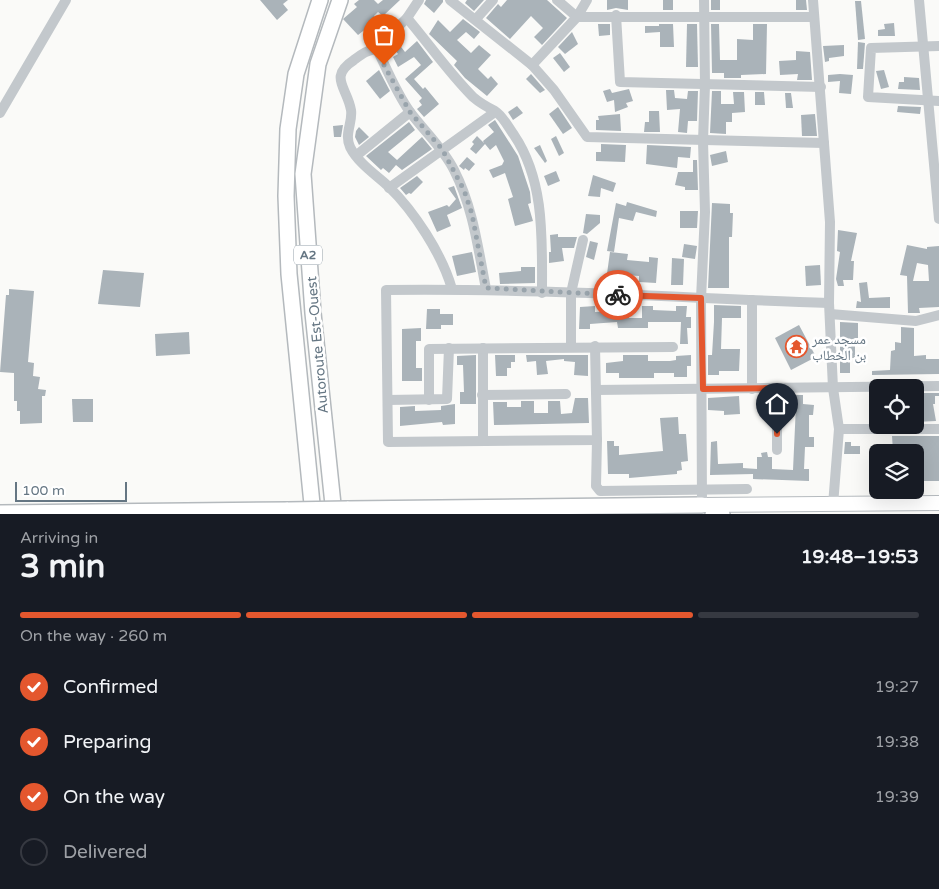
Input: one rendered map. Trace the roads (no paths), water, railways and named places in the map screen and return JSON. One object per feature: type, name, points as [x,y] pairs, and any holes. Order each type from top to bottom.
[{"type":"highway","name":"Autoroute Est-Ouest","points":[[313,514],[289,274],[286,196],[288,129],[296,74],[320,0]]},
{"type":"highway","name":"Autoroute Est-Ouest","points":[[340,0],[318,64],[303,174],[312,313],[341,512]]},
{"type":"highway","points":[[0,513],[288,510],[341,512],[706,503],[722,514]]},
{"type":"main road","points":[[706,503],[833,511]]},
{"type":"main road","points":[[722,514],[934,508]]},
{"type":"street","points":[[0,113],[66,0]]},
{"type":"street","points":[[419,0],[407,18],[377,49],[368,50],[340,72],[342,87],[351,110],[347,134],[350,147],[389,188],[432,242],[447,272],[452,289]]},
{"type":"street","points":[[450,0],[532,65],[554,90],[587,137],[824,143]]},
{"type":"street","points":[[476,19],[493,0]]},
{"type":"street","points":[[557,0],[577,17],[616,15],[814,17]]},
{"type":"street","points":[[532,65],[577,17],[587,0]]},
{"type":"street","points":[[704,0],[705,85],[702,141],[705,212],[701,298],[706,503]]},
{"type":"street","points":[[813,0],[830,222],[829,303],[834,388],[839,429],[833,511]]},
{"type":"street","points":[[919,0],[923,48],[934,101],[939,219]]},
{"type":"street","points":[[616,15],[620,82],[821,87]]},
{"type":"street","points":[[407,18],[473,96],[489,110],[495,112],[514,135],[524,152],[534,180],[541,213],[542,293]]},
{"type":"street","points":[[934,101],[868,97],[871,48],[923,48],[939,46]]},
{"type":"street","points":[[377,49],[410,112],[442,149],[464,190],[472,214],[486,288]]},
{"type":"street","points":[[357,155],[410,112]]},
{"type":"street","points":[[389,188],[495,112]]},
{"type":"street","points":[[570,347],[571,292],[583,240]]},
{"type":"street","points":[[597,440],[388,442],[386,290],[486,288],[542,293],[571,292],[829,303]]},
{"type":"street","points":[[752,300],[752,389]]},
{"type":"street","points":[[830,314],[916,321],[939,315]]},
{"type":"street","points":[[429,400],[430,349],[595,346],[673,347]]},
{"type":"street","points":[[595,346],[596,486],[600,491],[706,503],[747,489]]},
{"type":"street","points":[[388,400],[448,399],[449,348]]},
{"type":"street","points":[[482,348],[483,441]]},
{"type":"street","points":[[596,390],[939,386]]},
{"type":"street","points":[[777,388],[777,450]]},
{"type":"street","points":[[482,395],[566,394]]},
{"type":"street","points":[[839,429],[939,429]]},
{"type":"place","name":"مسجد عمر بن الخطاب","points":[[796,347]]}]
